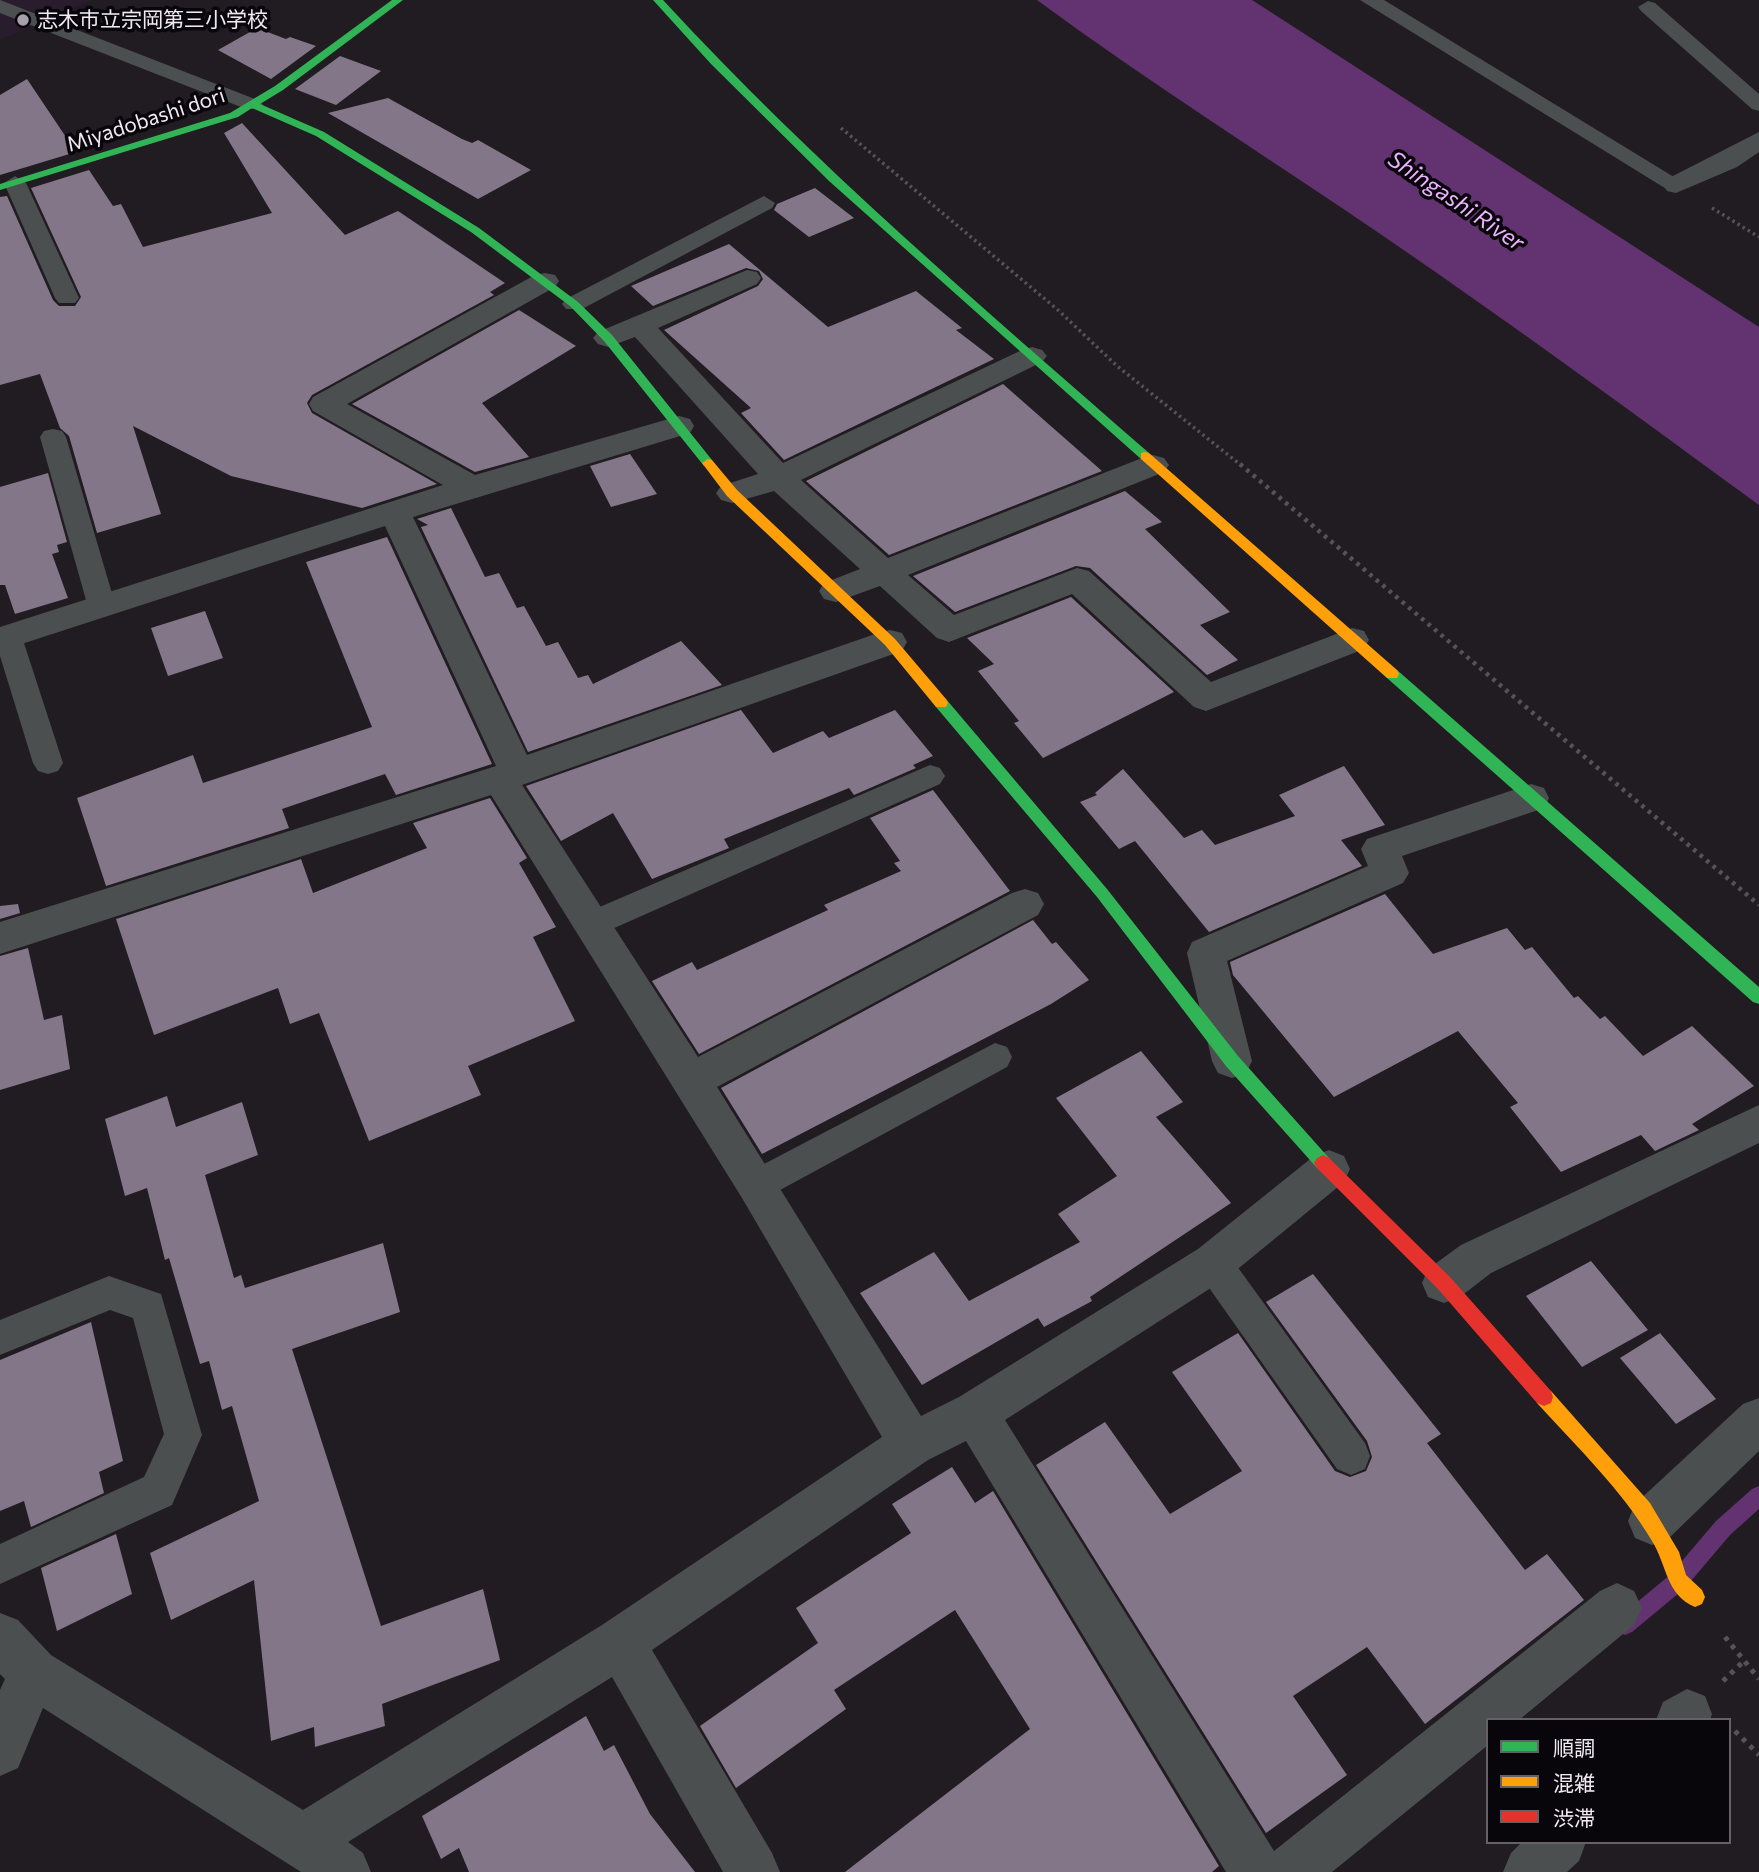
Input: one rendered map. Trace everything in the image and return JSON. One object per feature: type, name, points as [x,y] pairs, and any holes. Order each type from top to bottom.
[{"type":"street","name":"Miyadobashi dori","points":[[7,185],[211,125],[253,105],[398,0]]},
{"type":"street","points":[[658,0],[724,76],[785,135],[1153,465],[1759,997]]},
{"type":"street","points":[[253,105],[320,134],[475,230],[574,303],[608,338],[732,493],[890,642],[1102,893],[1232,1061],[1329,1169],[1444,1283],[1652,1521],[1676,1564],[1678,1581],[1695,1597]]},
{"type":"street","points":[[1676,185],[1728,161],[1759,140]]},
{"type":"street","points":[[608,338],[747,278]]},
{"type":"street","points":[[471,488],[324,404],[545,281]]},
{"type":"street","points":[[640,325],[779,478],[949,631],[1077,579],[1206,698],[1352,640]]},
{"type":"street","points":[[732,493],[779,478],[1032,356]]},
{"type":"street","points":[[4,638],[471,488],[680,426]]},
{"type":"street","points":[[836,591],[1153,465]]},
{"type":"street","points":[[395,512],[508,776],[592,924],[757,1185],[912,1444]]},
{"type":"street","points":[[0,938],[508,776],[890,642]]},
{"type":"street","points":[[1232,1061],[1206,953],[1390,873],[1380,849],[1531,798]]},
{"type":"street","points":[[691,1081],[1025,904]]},
{"type":"street","points":[[1444,1283],[1476,1259],[1759,1123]]},
{"type":"street","points":[[303,1840],[620,1643],[912,1444],[975,1413],[1213,1263],[1329,1169]]},
{"type":"street","points":[[975,1413],[1256,1872]]},
{"type":"street","points":[[1652,1521],[1759,1420]]},
{"type":"street","points":[[1290,1872],[1617,1608]]},
{"type":"street","points":[[620,1643],[754,1872]]},
{"type":"street","points":[[0,1750],[16,1655],[303,1840],[344,1872]]},
{"type":"street","points":[[1530,1872],[1558,1844]]},
{"type":"lane","points":[[1370,0],[1676,185]]},
{"type":"lane","points":[[0,6],[144,65],[253,105]]},
{"type":"lane","points":[[1648,7],[1759,105]]},
{"type":"lane","points":[[7,185],[67,298]]},
{"type":"lane","points":[[574,303],[764,203]]},
{"type":"lane","points":[[53,437],[102,607]]},
{"type":"lane","points":[[4,638],[48,763]]},
{"type":"lane","points":[[592,924],[930,776]]},
{"type":"lane","points":[[757,1185],[995,1057]]},
{"type":"lane","points":[[1213,1263],[1351,1457]]},
{"type":"lane","points":[[0,1338],[109,1293],[148,1306],[183,1434],[158,1491],[0,1564]]},
{"type":"path","points":[[838,125],[1058,310],[1117,366],[1213,441],[1759,905]]},
{"type":"path","points":[[1676,185],[1759,237]]},
{"type":"path","points":[[1731,1739],[1759,1755]]},
{"type":"shaded area","name":"志木市立宗岡第三小学校","points":[[0,0],[92,0],[0,40]]},
{"type":"water","name":"Shingashi River","points":[[1037,0],[1252,0],[1759,327],[1759,505],[1438,274],[1124,62]]},
{"type":"building","points":[[257,28],[316,46],[271,79],[218,50]]},
{"type":"building","points":[[340,56],[381,71],[336,105],[295,89]]},
{"type":"building","points":[[27,79],[76,152],[0,175],[0,95]]},
{"type":"building","points":[[388,98],[462,139],[472,143],[478,140],[531,170],[478,199],[328,113]]},
{"type":"building","points":[[242,123],[345,235],[398,211],[505,283],[490,292],[494,295],[312,395],[307,403],[312,413],[437,484],[362,508],[231,476],[133,426],[161,514],[97,533],[69,436],[60,428],[40,374],[0,385],[0,197],[7,196],[53,300],[59,306],[75,306],[81,297],[31,188],[89,170],[113,206],[121,204],[143,247],[272,213],[224,133]]},
{"type":"building","points":[[815,188],[854,218],[809,237],[774,210],[777,204]]},
{"type":"building","points":[[729,244],[828,327],[916,291],[962,328],[956,330],[994,359],[784,460],[741,413],[751,408],[664,330],[758,286],[763,279],[759,271],[746,268],[653,306],[631,286]]},
{"type":"building","points":[[519,310],[576,346],[482,403],[529,457],[475,472],[352,404]]},
{"type":"building","points":[[1003,384],[1102,471],[889,555],[806,481]]},
{"type":"building","points":[[630,454],[657,494],[611,507],[590,466]]},
{"type":"building","points":[[48,473],[67,542],[57,545],[59,552],[52,554],[68,598],[15,614],[5,585],[0,585],[0,487]]},
{"type":"building","points":[[1125,491],[1162,522],[1145,529],[1230,612],[1200,625],[1238,660],[1207,675],[1090,568],[1076,566],[955,612],[913,576]]},
{"type":"building","points":[[451,508],[485,577],[499,573],[517,608],[524,606],[546,646],[558,642],[578,678],[588,675],[593,684],[681,641],[722,685],[528,752],[421,527],[428,525],[417,519]]},
{"type":"building","points":[[387,537],[492,764],[396,795],[385,774],[282,809],[289,828],[106,886],[77,798],[193,755],[203,783],[372,727],[306,562]]},
{"type":"building","points":[[1071,597],[1174,692],[1043,758],[1014,723],[1019,721],[978,671],[994,664],[967,638]]},
{"type":"building","points":[[205,611],[223,658],[168,676],[151,628]]},
{"type":"building","points":[[741,710],[773,753],[823,731],[829,738],[895,710],[933,756],[913,765],[916,768],[854,795],[849,788],[724,839],[729,848],[652,879],[613,813],[561,841],[526,786]]},
{"type":"building","points":[[1344,766],[1385,825],[1341,840],[1362,866],[1209,932],[1135,841],[1119,849],[1080,802],[1097,795],[1095,793],[1123,769],[1184,838],[1202,830],[1215,845],[1295,816],[1279,795]]},
{"type":"building","points":[[933,790],[1010,891],[699,1054],[652,981],[692,962],[697,970],[828,910],[824,905],[901,871],[894,863],[900,861],[870,818]]},
{"type":"building","points":[[490,798],[527,858],[519,863],[556,927],[533,937],[575,1021],[468,1066],[481,1095],[369,1141],[319,1013],[290,1024],[278,988],[154,1035],[116,919],[301,859],[313,893],[427,848],[413,823]]},
{"type":"building","points":[[1385,894],[1433,954],[1507,928],[1525,950],[1532,947],[1574,998],[1578,996],[1600,1019],[1605,1016],[1643,1056],[1692,1026],[1754,1086],[1692,1124],[1699,1130],[1655,1151],[1641,1135],[1561,1172],[1510,1107],[1518,1103],[1458,1031],[1334,1097],[1233,975],[1230,962]]},
{"type":"building","points":[[18,904],[20,913],[0,919],[0,906]]},
{"type":"building","points":[[1033,920],[1052,944],[1056,942],[1089,980],[1051,1004],[762,1154],[721,1088]]},
{"type":"building","points":[[28,948],[44,1020],[62,1015],[70,1069],[0,1090],[0,956]]},
{"type":"building","points":[[1141,1051],[1183,1102],[1156,1117],[1231,1203],[1090,1297],[1092,1301],[1044,1327],[1038,1318],[922,1385],[860,1293],[934,1252],[969,1301],[1080,1242],[1058,1214],[1117,1176],[1056,1098]]},
{"type":"building","points":[[167,1096],[176,1127],[242,1102],[258,1155],[205,1175],[234,1278],[241,1275],[245,1288],[383,1243],[400,1312],[292,1349],[381,1626],[483,1589],[500,1660],[382,1704],[385,1726],[315,1747],[314,1727],[271,1741],[254,1580],[171,1620],[150,1553],[259,1501],[232,1406],[222,1410],[209,1361],[200,1364],[169,1258],[165,1260],[147,1188],[125,1196],[105,1119]]},
{"type":"building","points":[[1591,1261],[1648,1330],[1582,1367],[1526,1296]]},
{"type":"building","points":[[1313,1274],[1441,1434],[1427,1443],[1525,1570],[1547,1554],[1584,1600],[1425,1724],[1367,1647],[1293,1696],[1347,1775],[1266,1833],[1036,1465],[1105,1422],[1170,1514],[1242,1471],[1172,1372],[1238,1333],[1335,1471],[1350,1477],[1366,1471],[1372,1457],[1367,1441],[1266,1302]]},
{"type":"building","points":[[91,1322],[123,1461],[99,1472],[104,1493],[31,1527],[24,1501],[0,1511],[0,1360]]},
{"type":"building","points":[[1660,1333],[1716,1399],[1676,1424],[1620,1358]]},
{"type":"building","points":[[952,1467],[975,1503],[993,1491],[1219,1866],[1212,1872],[845,1872],[1030,1729],[955,1610],[834,1690],[846,1709],[736,1788],[700,1726],[818,1643],[796,1608],[911,1533],[892,1504]]},
{"type":"building","points":[[116,1534],[132,1594],[57,1631],[41,1568]]},
{"type":"building","points":[[586,1716],[604,1751],[614,1745],[650,1814],[695,1872],[469,1872],[459,1848],[441,1859],[422,1816]]},
{"type":"waterway","points":[[1625,1625],[1678,1581],[1723,1528],[1759,1496]]},
{"type":"traffic: fast","points":[[0,187],[234,115],[279,88],[398,0]]},
{"type":"traffic: fast","points":[[658,0],[714,62],[833,179],[1145,456]]},
{"type":"traffic: fast","points":[[253,105],[320,134],[475,230],[574,304],[608,338],[708,463]]},
{"type":"traffic: fast","points":[[1392,674],[1759,997]]},
{"type":"traffic: fast","points":[[941,703],[1102,893],[1232,1061],[1323,1163]]},
{"type":"traffic: slow","points":[[1145,456],[1392,674]]},
{"type":"traffic: slow","points":[[708,463],[732,493],[890,642],[941,703]]},
{"type":"traffic: slow","points":[[1544,1397],[1602,1460],[1643,1510],[1672,1559],[1678,1581],[1695,1597]]},
{"type":"traffic: jam","points":[[1323,1163],[1444,1283],[1544,1397]]},
{"type":"place","name":"志木市立宗岡第三小学校","points":[[23,20]]}]
